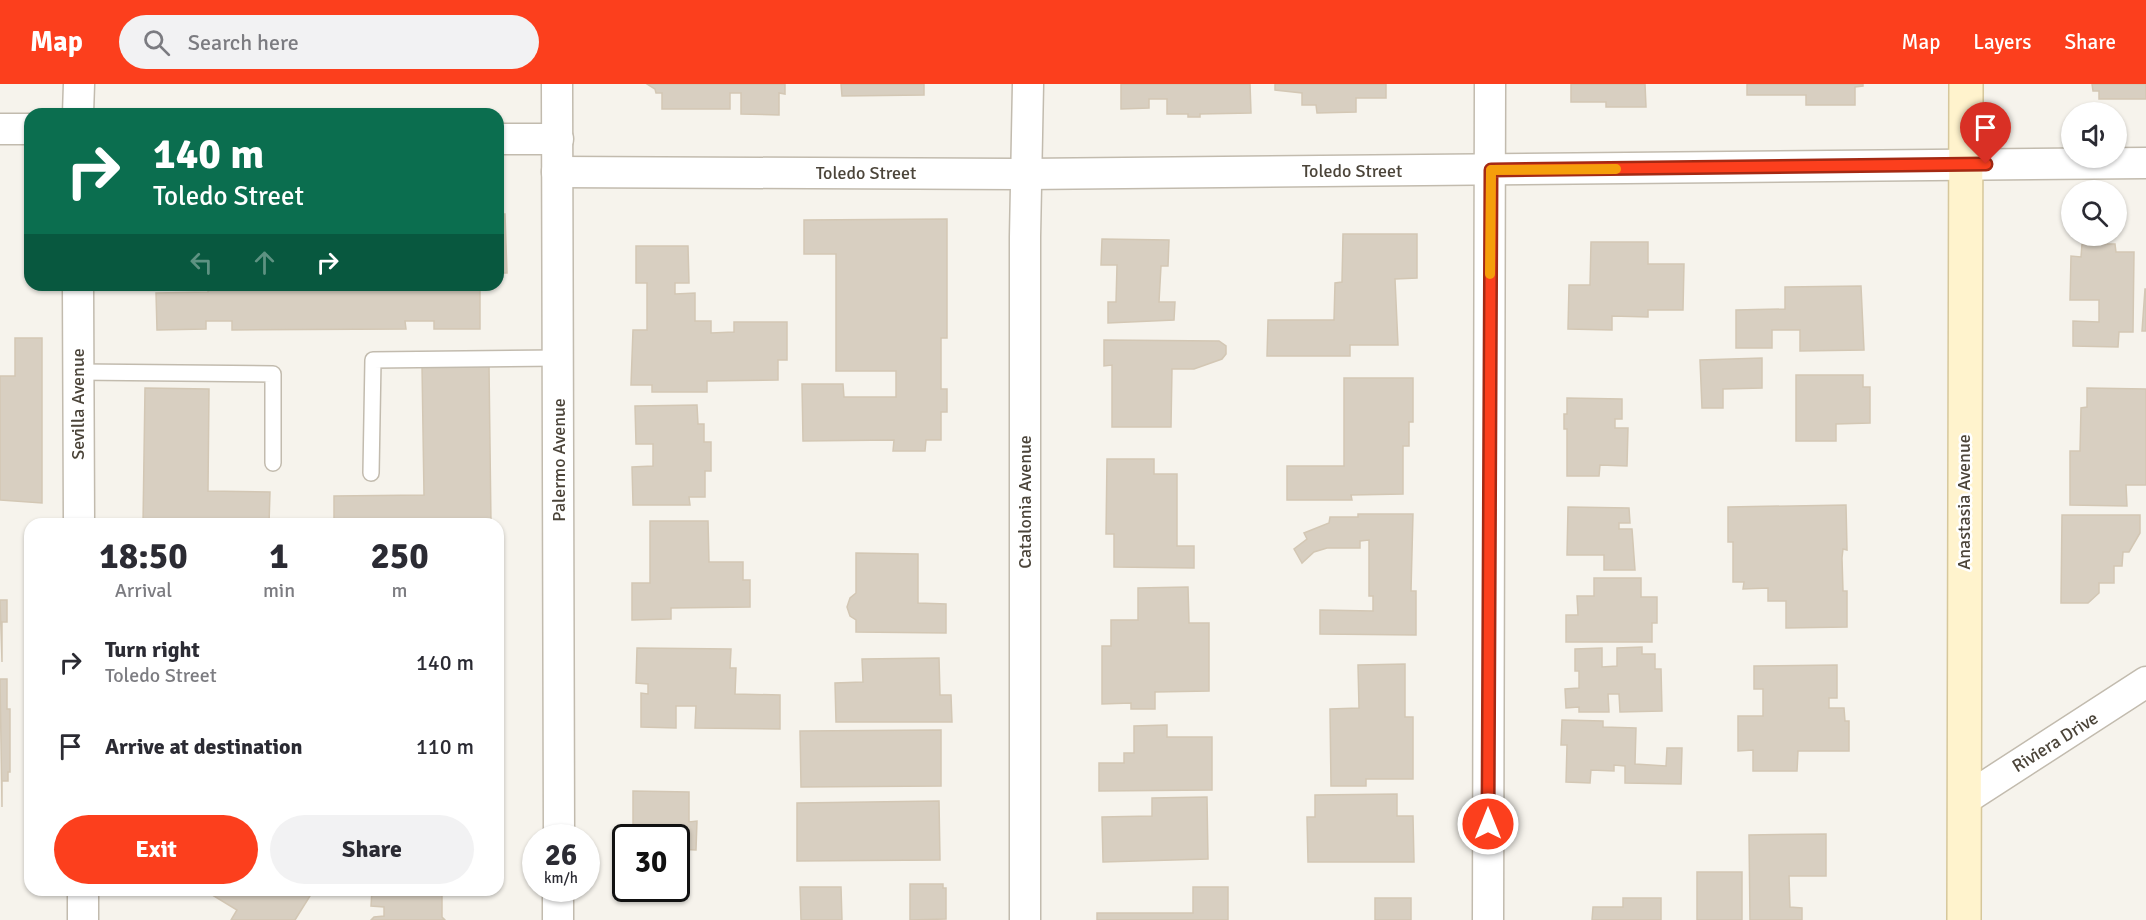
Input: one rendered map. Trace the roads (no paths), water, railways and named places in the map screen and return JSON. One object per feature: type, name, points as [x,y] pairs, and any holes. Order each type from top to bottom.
[{"type":"street","points":[[78,108],[80,84]]},
{"type":"street","name":"Palermo Avenue","points":[[557,84],[559,824]]},
{"type":"street","name":"Catalonia Avenue","points":[[1025,920],[1028,84]]},
{"type":"street","points":[[1488,920],[1490,84]]},
{"type":"street","name":"Anastasia Avenue","points":[[1964,920],[1966,84]]},
{"type":"street","points":[[0,129],[24,129]]},
{"type":"street","points":[[504,139],[558,139]]},
{"type":"street","name":"Toledo Street","points":[[558,172],[1026,174],[2146,164]]},
{"type":"street","name":"Sevilla Avenue","points":[[78,291],[79,518]]},
{"type":"street","name":"Riviera Drive","points":[[1964,800],[2146,682]]},
{"type":"street","points":[[83,896],[83,920]]},
{"type":"street","points":[[558,902],[558,920]]},
{"type":"lane","points":[[371,473],[373,360],[559,358]]},
{"type":"lane","points":[[78,372],[273,374],[273,463]]}]
